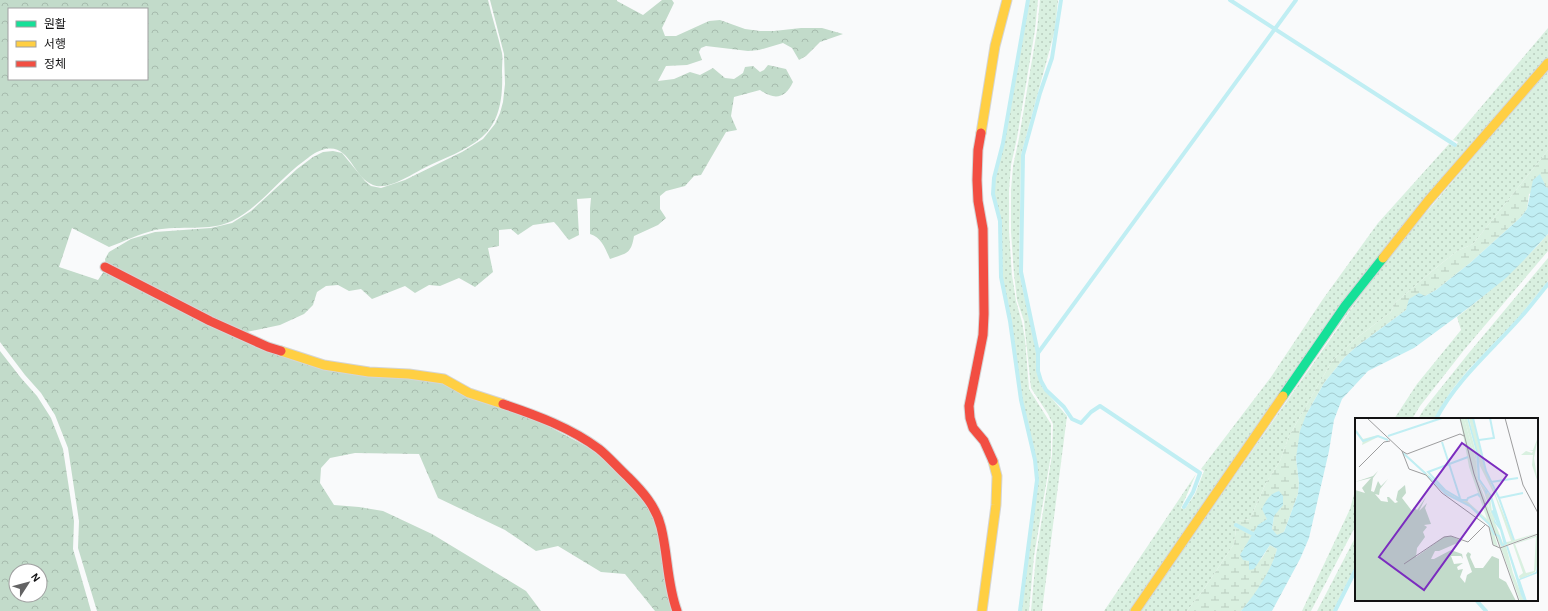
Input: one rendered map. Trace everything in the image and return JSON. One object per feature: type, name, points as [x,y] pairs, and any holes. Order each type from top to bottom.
[{"type":"street","points":[[982,611],[996,506],[997,476],[987,448],[973,428],[969,406],[982,335],[984,314],[983,229],[978,201],[978,150],[995,46],[1007,0]]},
{"type":"street","points":[[1135,611],[1345,306],[1428,201],[1548,63]]},
{"type":"street","points":[[105,267],[210,321],[268,347],[324,365],[369,372],[409,374],[444,379],[469,393],[527,412],[574,433],[600,450],[652,504],[661,526],[672,597],[677,611]]},
{"type":"green space","points":[[0,0],[488,0],[502,55],[502,89],[500,107],[497,115],[488,131],[476,142],[400,181],[386,186],[373,185],[366,181],[345,155],[339,151],[331,149],[322,150],[312,155],[295,168],[252,208],[232,221],[223,224],[204,227],[155,230],[109,247],[72,228],[59,267],[98,280],[104,271],[267,351],[441,382],[529,416],[599,453],[653,510],[674,611],[655,611],[625,574],[601,572],[558,546],[536,551],[505,530],[438,498],[419,454],[355,453],[330,458],[321,468],[320,483],[334,505],[383,511],[432,534],[526,591],[541,611],[97,611],[78,548],[79,521],[68,448],[55,415],[41,393],[0,342]]},
{"type":"green space","points":[[490,0],[617,0],[643,15],[662,0],[672,0],[674,3],[662,28],[665,36],[676,36],[709,21],[720,20],[745,29],[760,31],[822,28],[843,34],[820,42],[806,56],[799,60],[792,48],[783,43],[759,50],[748,51],[706,46],[701,48],[699,52],[702,60],[687,65],[666,66],[658,81],[674,79],[690,72],[700,75],[713,68],[725,78],[734,79],[743,73],[745,67],[753,66],[760,72],[768,65],[786,69],[793,82],[790,88],[783,95],[774,96],[760,90],[734,97],[731,116],[737,130],[726,132],[701,175],[694,176],[685,186],[666,191],[660,196],[660,209],[666,218],[658,225],[634,236],[631,247],[627,252],[610,259],[605,247],[597,238],[590,234],[591,198],[577,199],[579,235],[569,240],[554,222],[533,225],[518,235],[511,229],[499,230],[499,246],[488,248],[493,272],[475,287],[459,278],[440,286],[429,285],[415,293],[405,286],[372,299],[361,289],[349,291],[338,285],[326,286],[317,292],[313,305],[304,314],[280,325],[242,333],[106,266],[105,259],[109,252],[131,239],[155,232],[211,228],[232,223],[251,211],[297,169],[313,157],[323,152],[333,151],[342,153],[365,181],[371,186],[381,188],[405,180],[462,152],[483,139],[495,124],[500,113],[505,84],[504,54]]},
{"type":"green space","points":[[1028,0],[1038,0],[1035,30],[1011,165],[1009,190],[1009,232],[1012,275],[1016,301],[1025,339],[1029,389],[1051,424],[1051,455],[1034,556],[1029,611],[1021,611],[1038,480],[1036,460],[1022,400],[1011,321],[1002,277],[1000,221],[994,194],[995,178],[1004,144]]},
{"type":"green space","points":[[1040,0],[1058,0],[1055,30],[1021,155],[1019,272],[1037,352],[1037,372],[1042,387],[1067,416],[1042,611],[1031,611],[1036,556],[1052,455],[1053,424],[1031,388],[1024,321],[1017,300],[1014,274],[1011,232],[1011,190],[1013,166],[1037,30]]},
{"type":"green space","points":[[1548,28],[1548,58],[1460,159],[1131,611],[1104,611],[1196,474],[1181,508],[1185,509],[1195,494],[1204,471],[1201,469],[1271,377],[1323,299],[1378,223],[1449,144],[1455,147],[1458,142],[1453,140]]},
{"type":"green space","points":[[1548,69],[1548,150],[1473,244],[1457,251],[1437,267],[1395,303],[1391,312],[1354,340],[1332,361],[1289,436],[1280,461],[1266,483],[1250,519],[1237,521],[1234,544],[1204,589],[1187,611],[1140,611],[1385,261]]},
{"type":"green space","points":[[1548,150],[1548,188],[1546,187],[1529,194],[1527,209],[1521,217],[1470,263],[1436,290],[1425,296],[1356,347],[1345,357],[1324,383],[1306,415],[1296,458],[1299,483],[1298,494],[1284,532],[1277,536],[1272,529],[1274,516],[1267,519],[1240,555],[1249,561],[1249,570],[1262,558],[1270,545],[1277,549],[1275,557],[1263,582],[1252,597],[1241,611],[1187,611],[1204,589],[1234,544],[1237,521],[1250,519],[1266,483],[1280,461],[1289,436],[1332,361],[1354,340],[1391,312],[1395,303],[1437,267],[1457,251],[1473,244]]},
{"type":"green space","points":[[1548,234],[1548,251],[1464,350],[1420,406],[1413,418],[1395,418],[1417,384],[1461,330],[1457,317],[1505,278]]},
{"type":"green space","points":[[1548,258],[1548,281],[1519,317],[1468,370],[1451,391],[1435,418],[1419,418],[1424,409]]},
{"type":"green space","points":[[0,351],[37,396],[51,418],[63,449],[74,521],[73,549],[91,611],[0,611]]},
{"type":"green space","points":[[1355,491],[1355,527],[1311,611],[1302,611],[1350,509]]},
{"type":"green space","points":[[1355,538],[1355,567],[1333,611],[1317,611]]},
{"type":"water","points":[[1540,174],[1546,187],[1548,188],[1548,234],[1506,278],[1414,348],[1368,371],[1342,399],[1334,420],[1329,451],[1309,538],[1300,559],[1272,611],[1241,611],[1267,573],[1275,557],[1277,549],[1270,545],[1254,569],[1249,570],[1249,561],[1243,560],[1240,555],[1258,525],[1267,519],[1262,509],[1266,501],[1270,496],[1279,491],[1283,496],[1283,505],[1274,516],[1272,529],[1277,535],[1284,532],[1298,494],[1299,483],[1296,458],[1300,431],[1306,415],[1324,383],[1345,357],[1356,347],[1406,310],[1409,299],[1419,293],[1425,296],[1436,290],[1470,263],[1521,217],[1527,209],[1533,180]]},
{"type":"waterway","points":[[1020,611],[1037,480],[1035,460],[1021,400],[1010,321],[1001,277],[1000,221],[993,194],[994,178],[1003,143],[1028,0]]},
{"type":"waterway","points":[[1061,0],[1052,58],[1040,93],[1023,155],[1021,272],[1038,353],[1038,371],[1046,390],[1064,407],[1072,419],[1081,423],[1091,412],[1100,406],[1200,473],[1193,492],[1184,507]]},
{"type":"waterway","points":[[1230,0],[1455,145]]},
{"type":"waterway","points":[[1038,353],[1296,0]]},
{"type":"waterway","points":[[1437,418],[1444,405],[1464,378],[1521,317],[1548,284]]},
{"type":"waterway","points":[[1236,525],[1253,534]]},
{"type":"waterway","points":[[1335,611],[1355,571]]},
{"type":"waterway","points":[[1477,601],[1486,611]]},
{"type":"traffic: fast","points":[[1283,396],[1345,306],[1383,258]]},
{"type":"traffic: slow","points":[[981,133],[995,46],[1007,0]]},
{"type":"traffic: slow","points":[[1383,258],[1428,201],[1548,63]]},
{"type":"traffic: slow","points":[[281,351],[324,365],[369,372],[409,374],[444,379],[469,393],[503,404]]},
{"type":"traffic: slow","points":[[1135,611],[1283,396]]},
{"type":"traffic: slow","points":[[982,611],[996,505],[997,476],[993,461]]},
{"type":"traffic: jam","points":[[981,133],[978,150],[977,180],[978,201],[983,229],[984,314],[983,335],[969,406],[973,428],[984,441],[993,461]]},
{"type":"traffic: jam","points":[[105,267],[210,321],[268,347],[281,351]]},
{"type":"traffic: jam","points":[[503,404],[565,428],[588,441],[606,455],[643,493],[659,519],[665,548],[669,580],[677,611]]}]
